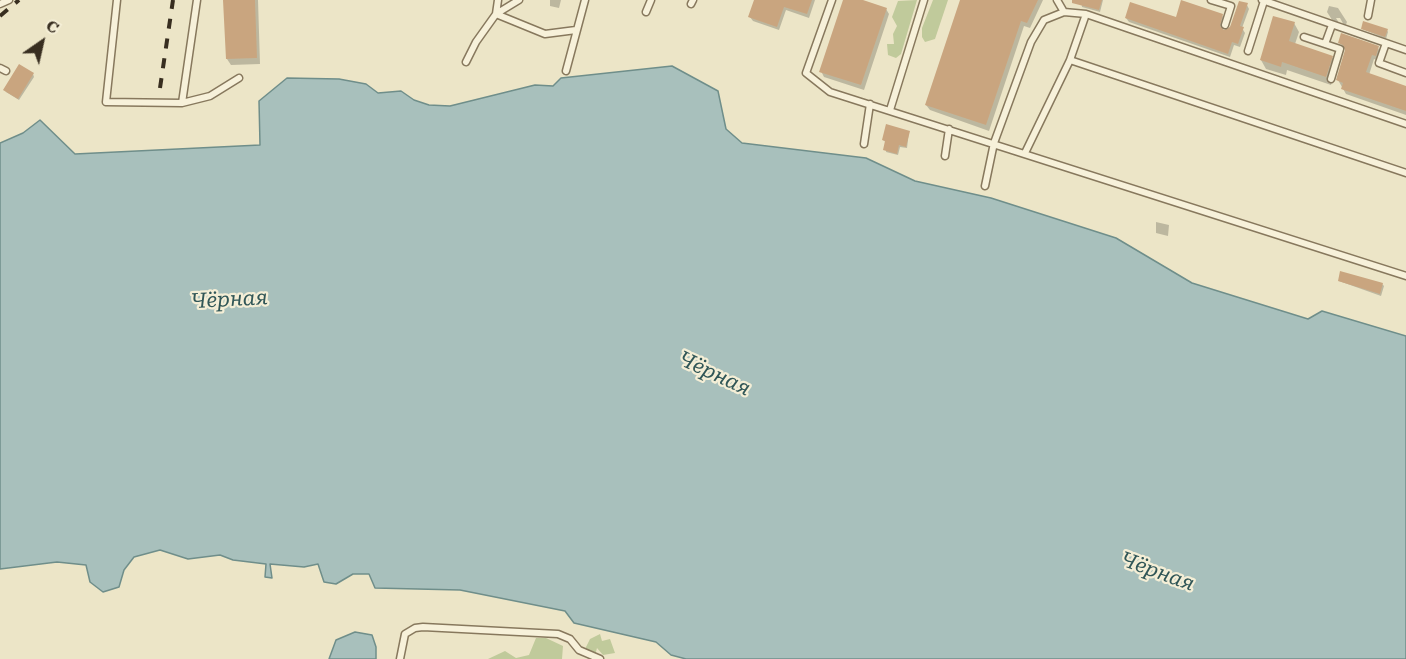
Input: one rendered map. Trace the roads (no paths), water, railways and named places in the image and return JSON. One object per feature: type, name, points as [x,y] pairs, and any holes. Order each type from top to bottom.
[{"type":"lane","points":[[0,4],[9,0]]},
{"type":"lane","points":[[117,0],[106,102],[182,103],[210,96],[239,78]]},
{"type":"lane","points":[[182,103],[197,0]]},
{"type":"lane","points":[[496,14],[498,0]]},
{"type":"lane","points":[[466,62],[476,42],[496,14],[519,0]]},
{"type":"lane","points":[[566,71],[585,0]]},
{"type":"lane","points":[[646,12],[651,0]]},
{"type":"lane","points":[[831,0],[806,73],[830,92],[1406,276]]},
{"type":"lane","points":[[890,110],[924,0]]},
{"type":"lane","points":[[1058,0],[1064,12]]},
{"type":"lane","points":[[1211,0],[1231,6],[1225,25]]},
{"type":"lane","points":[[1248,51],[1263,0],[1406,50]]},
{"type":"lane","points":[[1368,16],[1371,0]]},
{"type":"lane","points":[[985,186],[994,143],[1031,42],[1044,20],[1064,12],[1086,14],[1406,124]]},
{"type":"lane","points":[[496,14],[545,34],[576,30]]},
{"type":"lane","points":[[1025,153],[1070,60],[1086,14]]},
{"type":"lane","points":[[1325,44],[1332,25]]},
{"type":"lane","points":[[1304,37],[1341,49],[1331,79]]},
{"type":"lane","points":[[1386,43],[1379,63],[1406,73]]},
{"type":"lane","points":[[1070,60],[1406,173]]},
{"type":"lane","points":[[864,144],[870,104]]},
{"type":"lane","points":[[945,156],[950,129]]},
{"type":"lane","points":[[400,659],[400,648],[405,634],[415,628],[423,627],[558,634],[570,639],[579,650],[601,658]]},
{"type":"water","name":"Чёрная","points":[[672,66],[718,91],[726,129],[742,143],[866,158],[915,181],[991,198],[1116,238],[1192,283],[1308,319],[1322,311],[1406,336],[1406,659],[686,659],[671,655],[656,642],[574,623],[565,611],[460,590],[375,588],[369,574],[353,574],[336,584],[324,582],[318,564],[304,567],[270,564],[272,578],[265,577],[266,564],[233,560],[220,555],[188,559],[160,550],[134,557],[124,570],[119,587],[103,592],[90,582],[86,565],[57,562],[0,569],[0,143],[23,133],[40,120],[75,154],[260,145],[259,101],[287,78],[339,79],[366,84],[378,93],[401,91],[414,100],[429,105],[450,106],[535,85],[553,86],[561,78]]},
{"type":"water","points":[[355,632],[372,635],[376,647],[376,659],[329,659],[336,640]]},
{"type":"railway","points":[[0,16],[19,0]]},
{"type":"railway","points":[[160,88],[173,0]]}]
